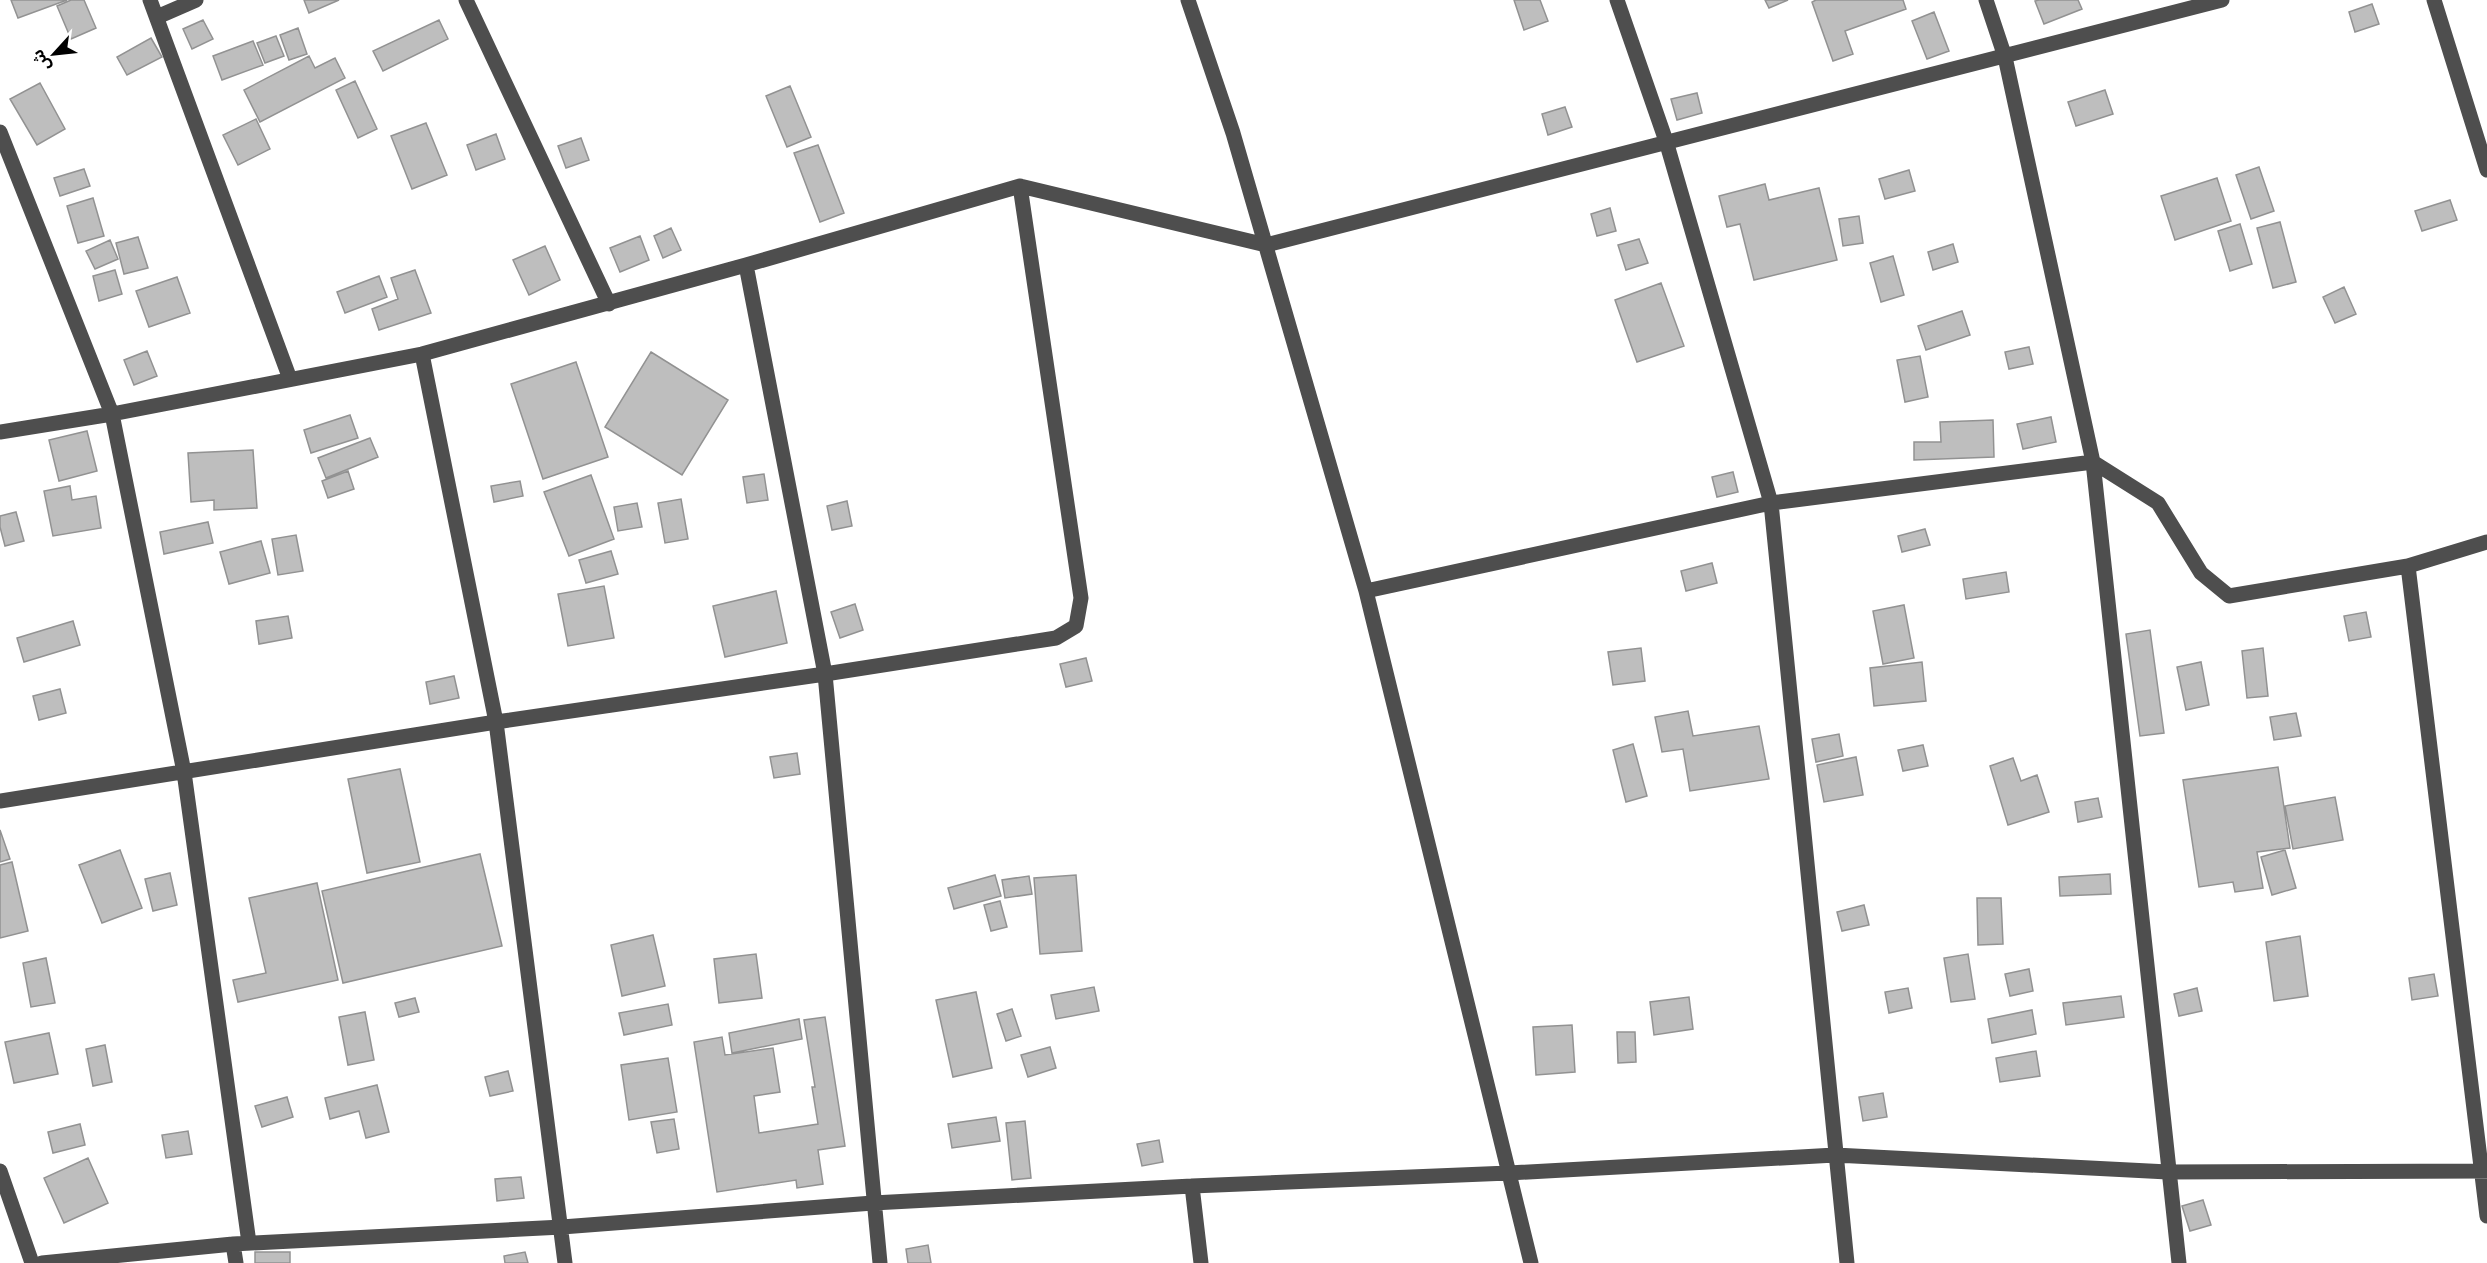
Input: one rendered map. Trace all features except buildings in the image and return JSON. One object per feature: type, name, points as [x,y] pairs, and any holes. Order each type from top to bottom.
[{"type":"street","points":[[150,0],[290,379]]},
{"type":"street","points":[[157,17],[196,0]]},
{"type":"street","points":[[466,0],[609,304]]},
{"type":"street","points":[[1188,0],[1233,133],[1366,591],[1531,1263]]},
{"type":"street","points":[[1617,0],[1666,141],[1771,503],[1847,1263]]},
{"type":"street","points":[[1986,0],[2005,57],[2093,462],[2179,1263]]},
{"type":"street","points":[[0,432],[112,414],[422,354],[609,304],[1020,186],[1266,245],[2222,0]]},
{"type":"street","points":[[2434,0],[2487,170]]},
{"type":"street","points":[[0,132],[112,414],[184,772],[241,1243],[236,1263]]},
{"type":"street","points":[[0,801],[496,722],[1056,638],[1076,626],[1081,598],[1020,186]]},
{"type":"street","points":[[747,265],[825,674],[880,1263]]},
{"type":"street","points":[[422,354],[496,722],[565,1263]]},
{"type":"street","points":[[1366,591],[1771,503],[2093,462],[2158,503],[2201,573],[2229,596],[2408,566],[2487,542]]},
{"type":"street","points":[[2408,566],[2484,1172],[2487,1216]]},
{"type":"street","points":[[42,1263],[241,1243],[562,1227],[873,1203],[1835,1155],[2168,1172],[2484,1172]]},
{"type":"street","points":[[0,1171],[32,1263]]},
{"type":"street","points":[[1192,1186],[1201,1263]]}]
